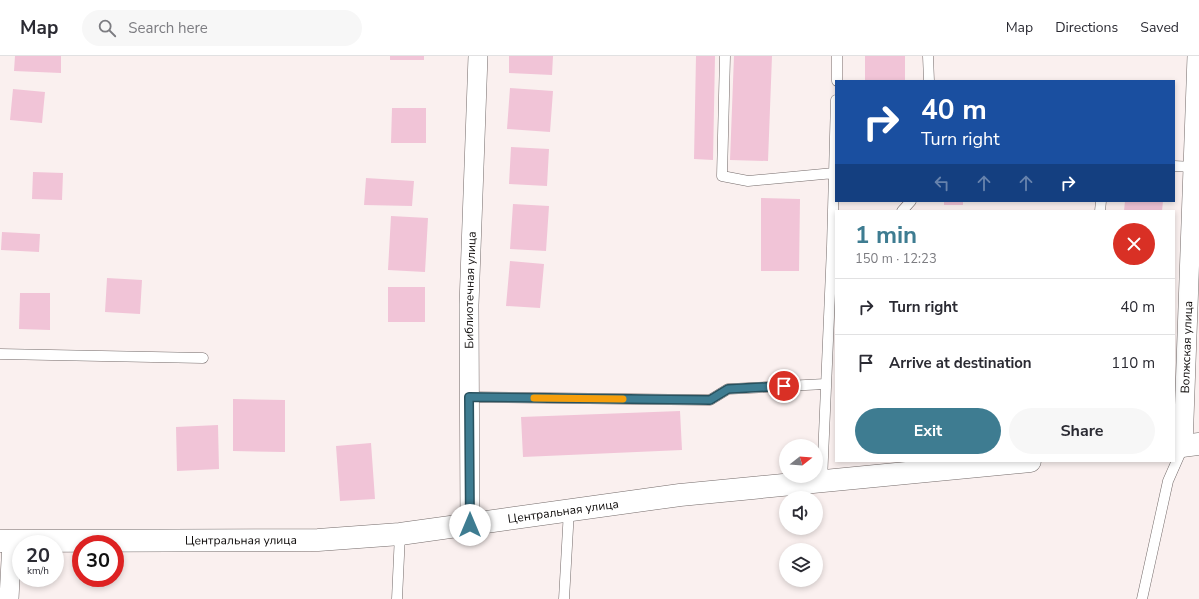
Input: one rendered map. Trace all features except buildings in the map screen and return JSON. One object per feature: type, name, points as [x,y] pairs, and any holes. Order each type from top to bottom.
[{"type":"main road","name":"Центральная улица","points":[[823,481],[1020,462]]},
{"type":"main road","name":"Центральная улица","points":[[6,541],[318,540],[400,534],[680,495],[802,483]]},
{"type":"street","name":"Библиотечная улица","points":[[470,525],[469,297],[478,56]]},
{"type":"street","name":"Волжская улица","points":[[1185,446],[1193,166],[1198,68]]},
{"type":"street","points":[[6,541],[9,599]]},
{"type":"lane","points":[[725,56],[722,176],[748,181],[834,173]]},
{"type":"lane","points":[[837,56],[837,80]]},
{"type":"lane","points":[[928,56],[929,80]]},
{"type":"lane","points":[[823,457],[834,246],[835,136]]},
{"type":"lane","points":[[1175,166],[1193,166]]},
{"type":"lane","points":[[903,210],[910,202]]},
{"type":"lane","points":[[0,354],[203,358]]},
{"type":"lane","points":[[469,397],[710,400],[728,389],[826,384]]},
{"type":"lane","points":[[1142,599],[1168,481],[1185,446]]},
{"type":"lane","points":[[564,599],[569,510]]},
{"type":"lane","points":[[398,599],[400,534]]},
{"type":"slow traffic","points":[[534,398],[623,399]]},
{"type":"route","points":[[470,525],[469,397],[710,400],[728,389],[784,386]]}]
